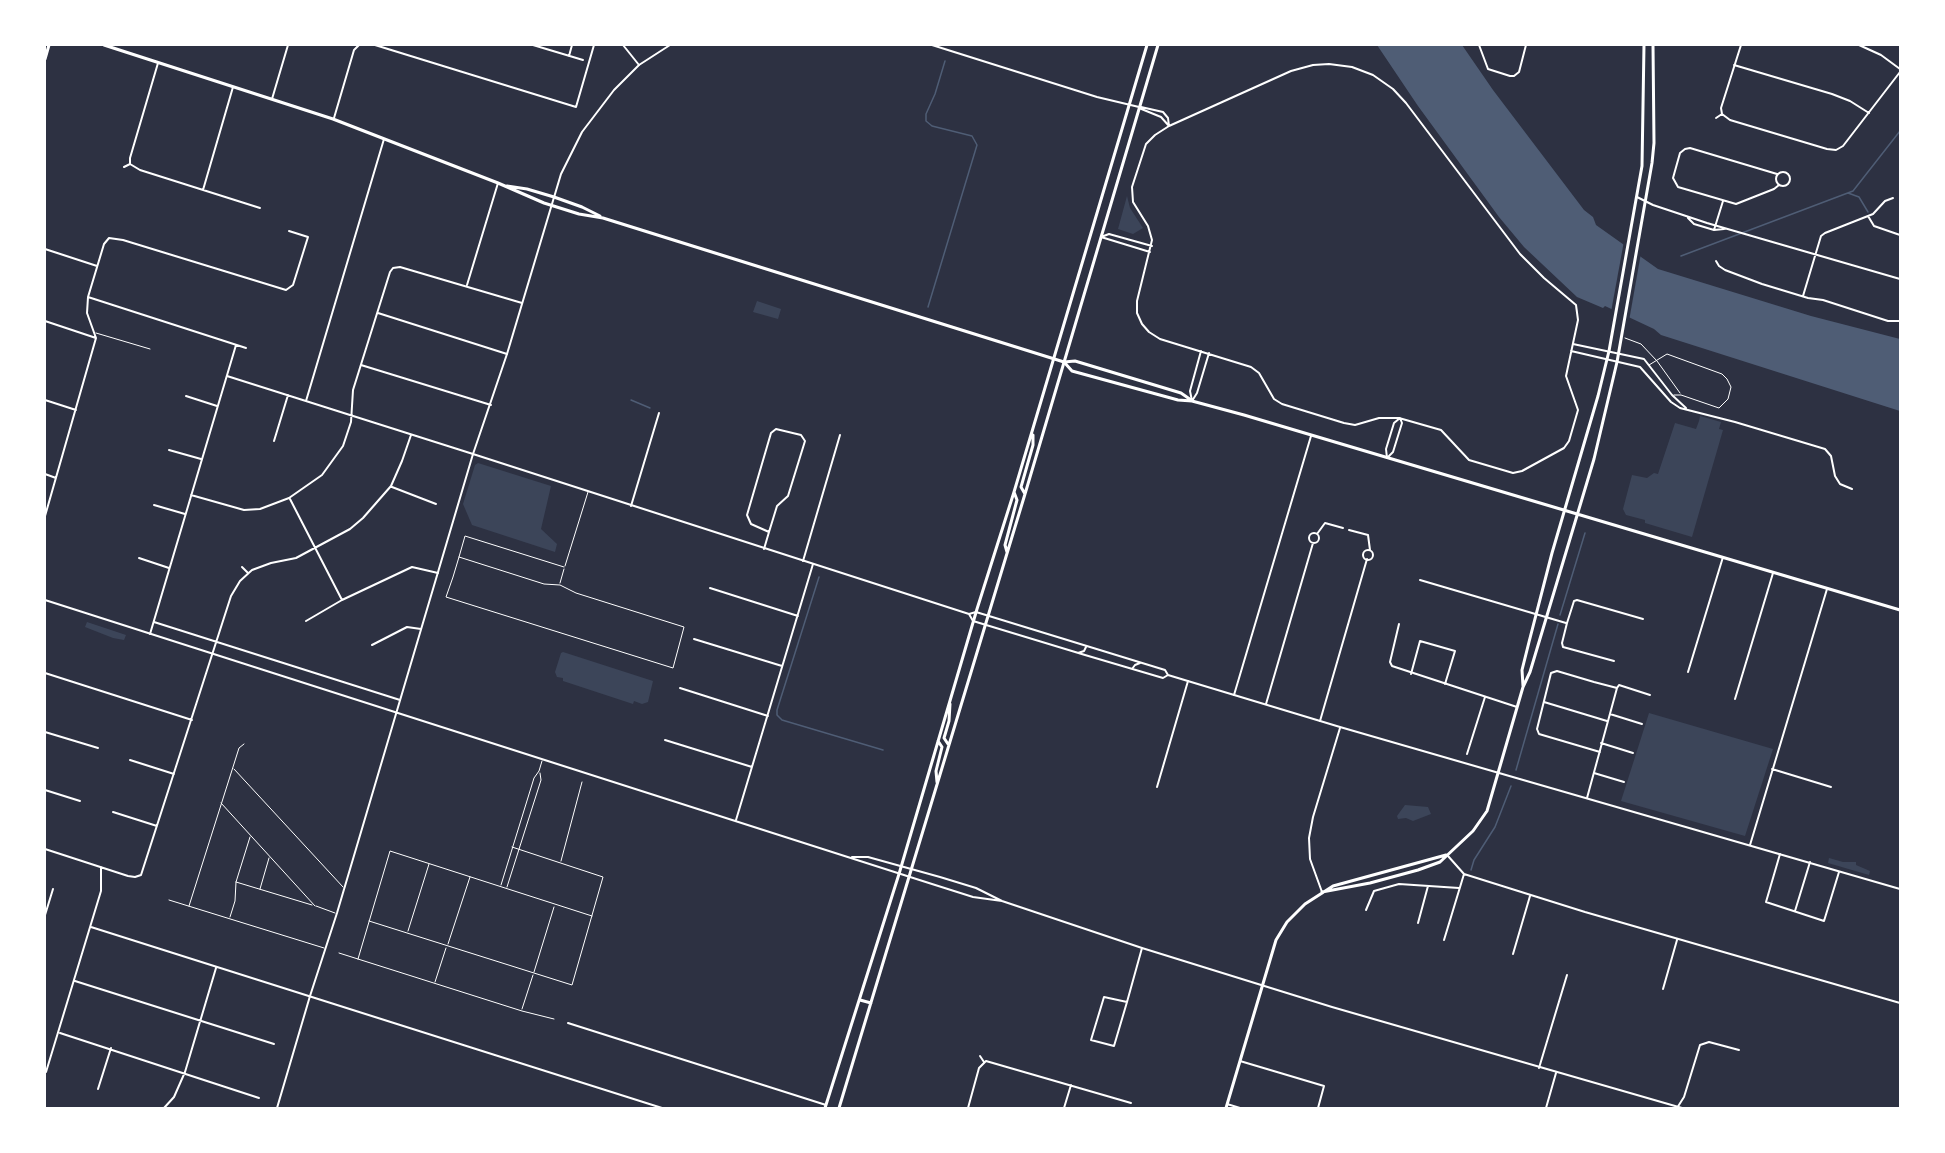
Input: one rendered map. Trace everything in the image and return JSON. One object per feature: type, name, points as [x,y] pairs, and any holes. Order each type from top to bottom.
[{"type":"main road","points":[[45,59],[49,45]]},
{"type":"main road","points":[[104,45],[333,119],[551,206],[603,218],[1053,358],[1064,362],[1072,370],[1311,435],[1900,610]]},
{"type":"main road","points":[[826,1106],[899,874],[1147,45]]},
{"type":"main road","points":[[839,1108],[1158,45]]},
{"type":"main road","points":[[1523,687],[1522,670],[1564,510],[1592,417],[1615,320],[1637,197],[1644,132],[1644,45]]},
{"type":"main road","points":[[1322,892],[1341,890],[1440,862],[1473,831],[1487,811],[1597,448],[1617,362],[1654,143],[1653,45]]},
{"type":"main road","points":[[505,186],[527,189],[554,197],[582,207],[603,218]]},
{"type":"main road","points":[[1064,362],[1075,361],[1180,393],[1192,401]]},
{"type":"main road","points":[[1025,494],[1021,487],[1034,445],[1032,430]]},
{"type":"main road","points":[[1007,554],[1005,545],[1017,500],[1014,492]]},
{"type":"main road","points":[[949,744],[944,738],[949,721],[950,700]]},
{"type":"main road","points":[[937,784],[936,771],[942,747],[938,741]]},
{"type":"main road","points":[[1226,1106],[1276,940],[1287,922],[1305,904],[1333,886],[1446,855]]},
{"type":"main road","points":[[860,1000],[871,1003]]},
{"type":"street","points":[[272,99],[288,45]]},
{"type":"street","points":[[333,119],[354,50],[359,45]]},
{"type":"street","points":[[375,45],[576,107],[594,45]]},
{"type":"street","points":[[534,45],[583,60]]},
{"type":"street","points":[[569,56],[572,45]]},
{"type":"street","points":[[623,45],[639,65]]},
{"type":"street","points":[[277,1108],[473,454],[507,354],[561,174],[582,132],[614,90],[639,65],[670,45]]},
{"type":"street","points":[[932,45],[1130,105],[1163,112],[1168,118],[1169,126]]},
{"type":"street","points":[[1479,45],[1488,69],[1510,76],[1519,72],[1526,46]]},
{"type":"street","points":[[1741,45],[1721,108],[1722,114],[1730,120],[1827,150],[1836,150],[1843,146],[1900,71],[1881,55],[1859,45]]},
{"type":"street","points":[[130,164],[129,160],[158,62]]},
{"type":"street","points":[[1318,64],[1346,65],[1373,75],[1389,86],[1407,103],[1527,262],[1574,303],[1579,316],[1566,380],[1578,410],[1569,441],[1562,450],[1522,471],[1510,472],[1470,460],[1444,432],[1400,418],[1390,417],[1348,425],[1287,406],[1275,399],[1254,369],[1156,337],[1146,330],[1137,314],[1137,301],[1152,246],[1152,233],[1133,202],[1132,187],[1146,144],[1169,126],[1302,67],[1318,64]]},
{"type":"street","points":[[1734,65],[1832,94],[1850,101],[1869,113]]},
{"type":"street","points":[[203,190],[233,86]]},
{"type":"street","points":[[1716,118],[1722,114]]},
{"type":"street","points":[[306,401],[384,139]]},
{"type":"street","points":[[1685,148],[1690,148],[1777,174],[1785,172],[1790,179],[1786,185],[1779,185],[1736,204],[1678,187],[1673,178],[1680,153],[1685,148]]},
{"type":"street","points":[[124,166],[130,164],[140,170],[260,208]]},
{"type":"street","points":[[1777,174],[1776,180],[1779,185]]},
{"type":"street","points":[[467,285],[498,183]]},
{"type":"street","points":[[1637,197],[1686,216],[1900,279]]},
{"type":"street","points":[[1803,296],[1821,236],[1873,214],[1885,201],[1893,198]]},
{"type":"street","points":[[1714,230],[1723,201]]},
{"type":"street","points":[[1686,216],[1694,224],[1714,230],[1729,229]]},
{"type":"street","points":[[1868,216],[1874,226],[1900,235]]},
{"type":"street","points":[[45,516],[96,338],[87,313],[88,297],[104,243],[110,238],[118,238],[283,290],[293,285],[308,237],[289,231]]},
{"type":"street","points":[[108,234],[110,238]]},
{"type":"street","points":[[1101,237],[1109,234],[1152,246]]},
{"type":"street","points":[[1101,237],[1150,252]]},
{"type":"street","points":[[45,249],[97,266]]},
{"type":"street","points":[[1716,261],[1719,266],[1733,273],[1803,296],[1823,300],[1888,321],[1900,321]]},
{"type":"street","points":[[191,495],[244,510],[260,509],[289,498],[322,475],[343,446],[352,416],[353,390],[360,365],[393,268],[400,267],[467,285],[522,303]]},
{"type":"street","points":[[88,297],[246,348]]},
{"type":"street","points":[[378,313],[507,354]]},
{"type":"street","points":[[45,321],[96,338]]},
{"type":"street","points":[[1573,344],[1644,359],[1672,395],[1686,408]]},
{"type":"street","points":[[150,634],[236,345]]},
{"type":"street","points":[[1192,401],[1190,391],[1202,351]]},
{"type":"street","points":[[1571,351],[1641,366],[1671,402],[1680,408],[1825,449],[1831,456],[1835,476],[1840,484],[1852,489]]},
{"type":"street","points":[[1192,401],[1197,393],[1209,353]]},
{"type":"street","points":[[360,365],[490,405]]},
{"type":"street","points":[[226,376],[969,614],[976,612],[1165,670],[1168,675],[1499,774],[1900,889]]},
{"type":"street","points":[[274,441],[288,395]]},
{"type":"street","points":[[186,396],[217,405]]},
{"type":"street","points":[[45,400],[76,410]]},
{"type":"street","points":[[631,506],[659,413]]},
{"type":"street","points":[[1387,458],[1393,452],[1402,423],[1400,418]]},
{"type":"street","points":[[1387,458],[1386,449],[1394,423],[1400,418]]},
{"type":"street","points":[[764,549],[777,506],[788,496],[805,441],[801,435],[776,429],[771,433],[747,515],[751,524],[769,532]]},
{"type":"street","points":[[45,849],[132,877],[139,876],[144,870],[231,596],[240,581],[248,573],[271,562],[296,558],[350,529],[370,511],[391,486],[402,463],[411,435]]},
{"type":"street","points":[[804,561],[840,435]]},
{"type":"street","points":[[1234,695],[1311,435]]},
{"type":"street","points":[[169,450],[201,459]]},
{"type":"street","points":[[45,474],[56,478]]},
{"type":"street","points":[[391,486],[436,504]]},
{"type":"street","points":[[289,498],[342,600]]},
{"type":"street","points":[[154,505],[185,514]]},
{"type":"street","points":[[1266,704],[1313,543],[1310,536],[1317,534],[1325,523],[1343,528]]},
{"type":"street","points":[[1320,721],[1367,559],[1373,555],[1368,535],[1349,530]]},
{"type":"street","points":[[1313,543],[1319,540],[1317,534]]},
{"type":"street","points":[[1367,559],[1363,556],[1365,550],[1370,550]]},
{"type":"street","points":[[1688,672],[1723,557]]},
{"type":"street","points":[[139,558],[169,568]]},
{"type":"street","points":[[736,820],[813,564]]},
{"type":"street","points":[[242,567],[248,573]]},
{"type":"street","points":[[306,621],[342,600],[412,567],[438,573]]},
{"type":"street","points":[[1735,699],[1774,572]]},
{"type":"street","points":[[1420,580],[1567,623]]},
{"type":"street","points":[[710,588],[798,616]]},
{"type":"street","points":[[1750,845],[1827,588]]},
{"type":"street","points":[[45,600],[899,874],[973,897],[1002,901]]},
{"type":"street","points":[[1614,661],[1563,646],[1574,601],[1643,619]]},
{"type":"street","points":[[969,614],[973,621],[1163,678],[1168,675]]},
{"type":"street","points":[[154,622],[400,700]]},
{"type":"street","points":[[1399,624],[1390,662],[1392,666],[1517,708]]},
{"type":"street","points":[[372,645],[407,627],[421,629]]},
{"type":"street","points":[[694,639],[782,666]]},
{"type":"street","points":[[1411,674],[1420,641],[1455,651],[1445,685]]},
{"type":"street","points":[[1078,653],[1084,651],[1086,647]]},
{"type":"street","points":[[1132,669],[1140,663]]},
{"type":"street","points":[[1600,752],[1539,734],[1537,729],[1551,673],[1557,672],[1617,688],[1619,685],[1650,694]]},
{"type":"street","points":[[45,673],[192,720]]},
{"type":"street","points":[[1157,786],[1188,681]]},
{"type":"street","points":[[680,688],[768,716]]},
{"type":"street","points":[[1587,798],[1617,688]]},
{"type":"street","points":[[1467,754],[1485,697]]},
{"type":"street","points":[[1543,702],[1607,721]]},
{"type":"street","points":[[1609,714],[1642,724]]},
{"type":"street","points":[[1322,892],[1310,859],[1310,838],[1313,817],[1340,727]]},
{"type":"street","points":[[45,732],[98,748]]},
{"type":"street","points":[[665,740],[752,767]]},
{"type":"street","points":[[1601,743],[1633,753]]},
{"type":"street","points":[[130,760],[174,774]]},
{"type":"street","points":[[1772,770],[1831,787]]},
{"type":"street","points":[[1594,773],[1624,782]]},
{"type":"street","points":[[45,790],[80,801]]},
{"type":"street","points":[[113,812],[157,826]]},
{"type":"street","points":[[1780,854],[1766,902],[1824,921],[1839,871]]},
{"type":"street","points":[[1446,855],[1464,874],[1530,896],[1900,1003]]},
{"type":"street","points":[[849,857],[868,857],[976,888],[1002,901],[1142,948],[1414,1032],[1682,1108]]},
{"type":"street","points":[[1795,911],[1810,862]]},
{"type":"street","points":[[46,1072],[101,891],[100,867]]},
{"type":"street","points":[[1444,940],[1464,874]]},
{"type":"street","points":[[139,876],[142,881]]},
{"type":"street","points":[[1366,910],[1374,891],[1400,884],[1459,888]]},
{"type":"street","points":[[1418,923],[1428,886]]},
{"type":"street","points":[[45,915],[53,889]]},
{"type":"street","points":[[1513,954],[1530,896]]},
{"type":"street","points":[[91,927],[662,1108]]},
{"type":"street","points":[[1663,989],[1677,939]]},
{"type":"street","points":[[1127,1002],[1104,997],[1091,1040],[1114,1046],[1127,1002],[1142,948]]},
{"type":"street","points":[[164,1108],[174,1097],[185,1072],[216,968]]},
{"type":"street","points":[[1539,1068],[1567,975]]},
{"type":"street","points":[[75,981],[274,1044]]},
{"type":"street","points":[[568,1023],[826,1106]]},
{"type":"street","points":[[59,1033],[260,1098]]},
{"type":"street","points":[[1678,1107],[1684,1097],[1700,1045],[1709,1042],[1739,1050]]},
{"type":"street","points":[[98,1089],[111,1048]]},
{"type":"street","points":[[980,1056],[984,1062]]},
{"type":"street","points":[[968,1108],[979,1068],[984,1062],[991,1061],[1131,1102]]},
{"type":"street","points":[[1240,1061],[1324,1086],[1318,1108]]},
{"type":"street","points":[[1546,1108],[1556,1073]]},
{"type":"street","points":[[1064,1108],[1071,1085]]},
{"type":"street","points":[[1226,1106],[1240,1108]]},
{"type":"lane","points":[[94,332],[150,349]]},
{"type":"lane","points":[[1622,336],[1639,343],[1657,362],[1681,394]]},
{"type":"lane","points":[[1641,366],[1657,362],[1669,355],[1722,374],[1731,387],[1728,399],[1719,408],[1681,394],[1672,395]]},
{"type":"lane","points":[[560,585],[588,492]]},
{"type":"lane","points":[[459,557],[544,584],[560,585],[576,593],[684,627],[673,668],[446,597],[465,536],[564,567]]},
{"type":"lane","points":[[189,906],[232,768],[239,748],[244,744]]},
{"type":"lane","points":[[500,887],[534,778],[543,759]]},
{"type":"lane","points":[[232,768],[344,889]]},
{"type":"lane","points":[[507,889],[541,780],[539,771]]},
{"type":"lane","points":[[561,863],[582,782]]},
{"type":"lane","points":[[221,803],[315,906]]},
{"type":"lane","points":[[230,919],[235,901],[236,882],[250,836]]},
{"type":"lane","points":[[369,921],[572,985],[603,877],[512,847]]},
{"type":"lane","points":[[358,959],[390,851],[593,917]]},
{"type":"lane","points":[[260,889],[269,856]]},
{"type":"lane","points":[[407,933],[429,864]]},
{"type":"lane","points":[[435,983],[470,877]]},
{"type":"lane","points":[[236,882],[337,913]]},
{"type":"lane","points":[[169,900],[326,949]]},
{"type":"lane","points":[[522,1011],[554,904]]},
{"type":"lane","points":[[339,953],[554,1019]]},
{"type":"shaded area","points":[[1377,45],[1462,45],[1493,90],[1584,210],[1593,217],[1596,225],[1658,269],[1811,316],[1900,339],[1900,411],[1661,335],[1654,329],[1605,306],[1603,308],[1577,297],[1524,247],[1499,217],[1418,106]]},
{"type":"shaded area","points":[[1127,196],[1130,208],[1143,228],[1133,234],[1118,229]]},
{"type":"shaded area","points":[[757,301],[781,309],[778,319],[753,312]]},
{"type":"shaded area","points":[[1700,416],[1721,422],[1719,429],[1723,430],[1692,537],[1626,515],[1623,509],[1632,475],[1647,478],[1654,473],[1658,474],[1675,423],[1696,429]]},
{"type":"shaded area","points":[[478,463],[551,486],[541,529],[557,544],[555,552],[472,525],[463,504],[475,465]]},
{"type":"shaded area","points":[[87,622],[126,635],[124,640],[85,627]]},
{"type":"shaded area","points":[[563,652],[653,681],[648,702],[642,704],[634,701],[633,704],[563,681],[563,678],[557,677],[555,672]]},
{"type":"shaded area","points":[[1649,713],[1773,749],[1745,836],[1621,801]]},
{"type":"shaded area","points":[[1405,805],[1428,807],[1431,814],[1413,821],[1406,818],[1398,819],[1397,816]]},
{"type":"shaded area","points":[[1829,858],[1843,862],[1856,862],[1856,865],[1870,871],[1869,875],[1828,863]]},
{"type":"pier","points":[[1624,241],[1641,253],[1629,321],[1611,312]]},
{"type":"waterway","points":[[928,307],[977,145],[972,136],[932,126],[926,121],[926,114],[945,61]]},
{"type":"waterway","points":[[1681,256],[1853,191],[1900,131]]},
{"type":"waterway","points":[[1848,193],[1859,197],[1868,212]]},
{"type":"waterway","points":[[631,400],[650,408]]},
{"type":"waterway","points":[[1560,615],[1585,533]]},
{"type":"waterway","points":[[819,577],[777,715],[782,720],[883,750]]},
{"type":"waterway","points":[[1516,770],[1558,624]]},
{"type":"waterway","points":[[1471,870],[1474,860],[1495,827],[1511,786]]}]
